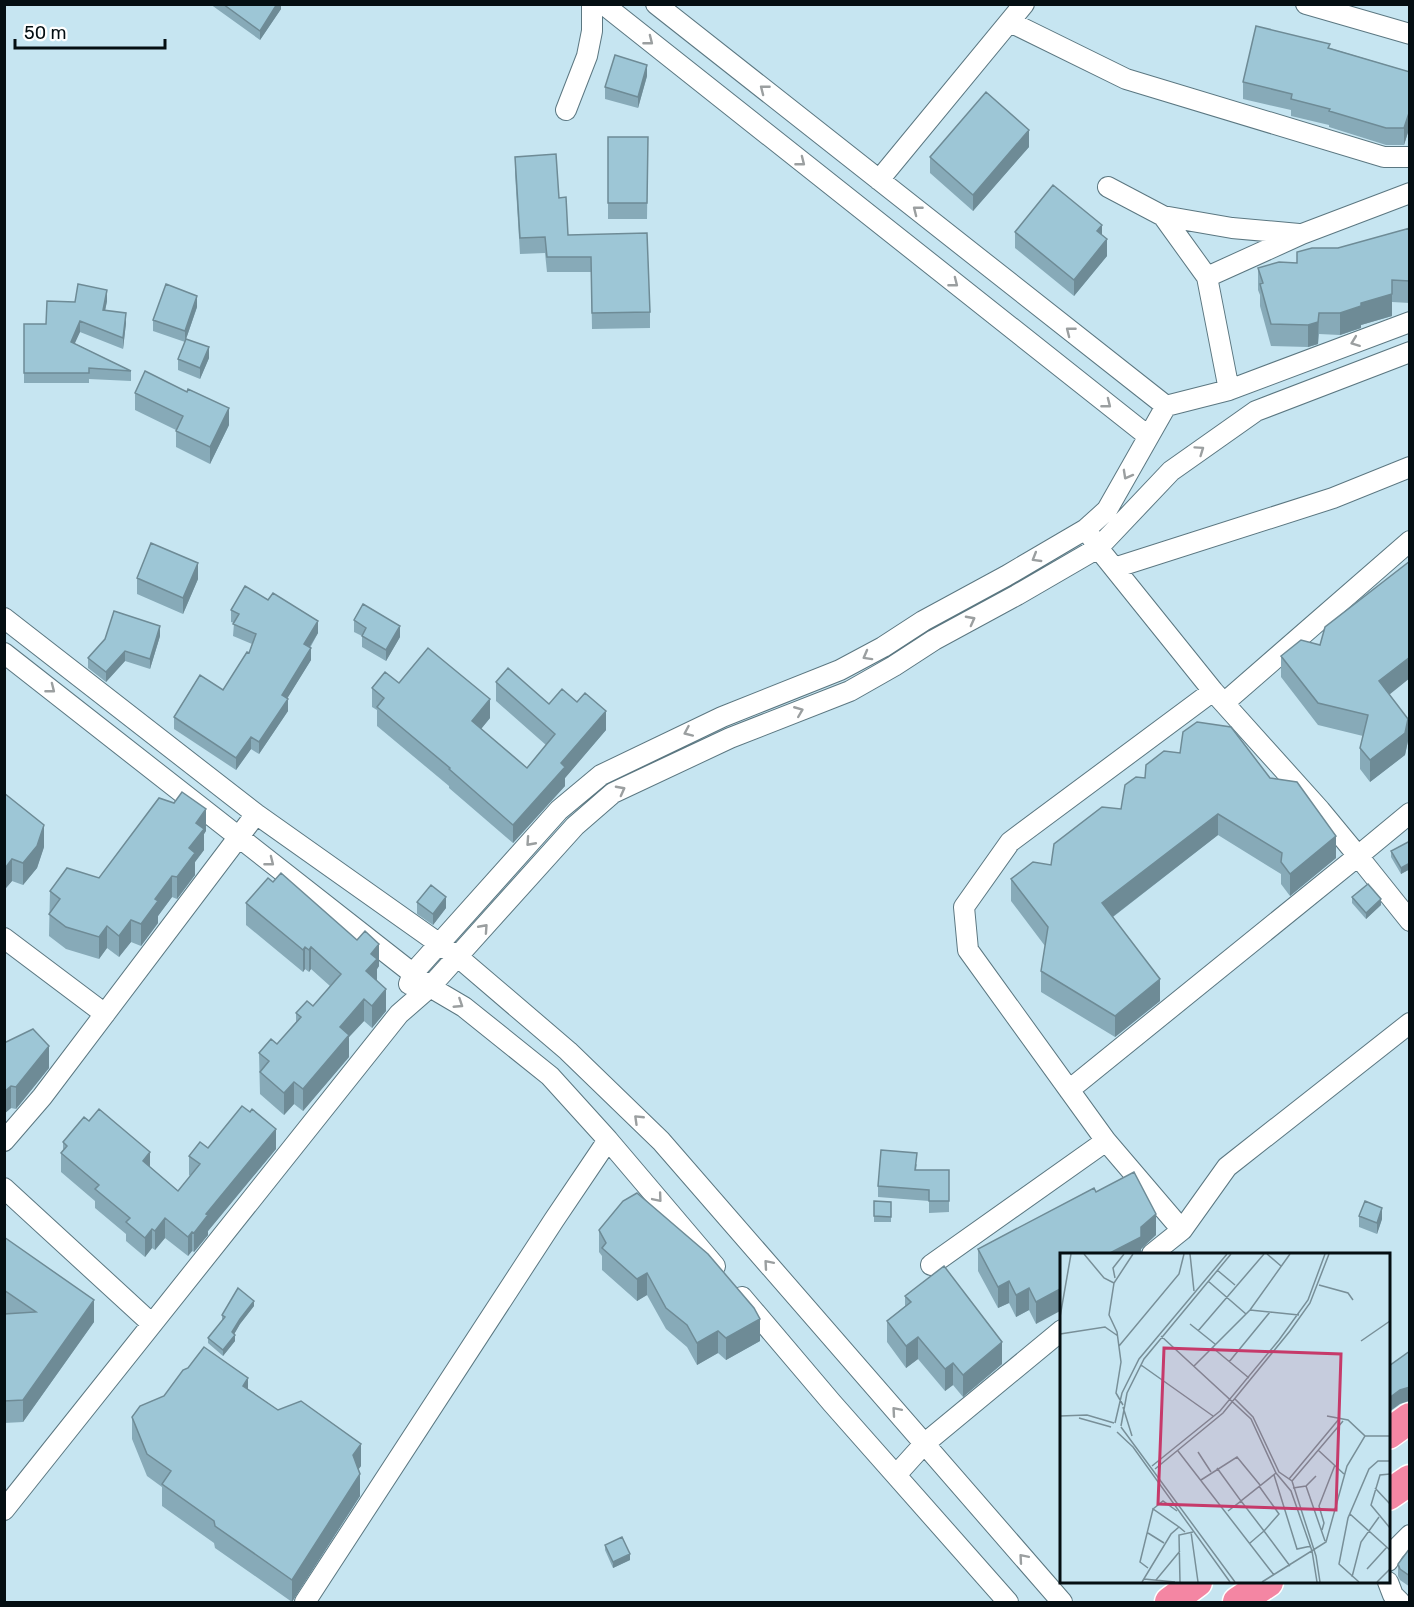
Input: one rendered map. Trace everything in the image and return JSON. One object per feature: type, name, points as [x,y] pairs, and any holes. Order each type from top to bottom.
[{"type":"highway","points":[[1390,1433],[1410,1418]]},
{"type":"highway","points":[[1390,1494],[1410,1480]]},
{"type":"highway","points":[[1170,1602],[1194,1583]]},
{"type":"highway","points":[[1238,1602],[1265,1583]]},
{"type":"street","points":[[566,110],[587,56],[592,31],[592,4]]},
{"type":"street","points":[[603,4],[1148,436]]},
{"type":"street","points":[[656,4],[1166,406]]},
{"type":"street","points":[[879,180],[1024,4]]},
{"type":"street","points":[[1306,4],[1410,34]]},
{"type":"street","points":[[1010,22],[1126,79],[1384,157],[1410,157]]},
{"type":"street","points":[[1108,187],[1163,216],[1232,228],[1302,234]]},
{"type":"street","points":[[1207,278],[1302,234],[1410,193]]},
{"type":"street","points":[[1163,216],[1207,278],[1229,390]]},
{"type":"street","points":[[399,1014],[413,973],[559,810],[601,774],[722,717],[840,670],[1086,529],[1107,510],[1166,406],[1229,390],[1410,322]]},
{"type":"street","points":[[4,1510],[399,1014],[430,987],[575,826],[614,793],[730,738],[850,691],[1098,548],[1172,471],[1256,411],[1410,352]]},
{"type":"street","points":[[1114,568],[1333,498],[1410,468]]},
{"type":"street","points":[[1086,529],[1098,548],[1219,697],[1320,810],[1410,921]]},
{"type":"street","points":[[1182,1230],[1106,1141],[968,950],[964,907],[1010,842],[1219,697],[1410,541]]},
{"type":"street","points":[[4,618],[256,814],[458,957],[568,1050],[661,1142],[1062,1602]]},
{"type":"street","points":[[4,653],[430,987],[464,1007],[550,1076],[1008,1602]]},
{"type":"street","points":[[1070,1090],[1410,813]]},
{"type":"street","points":[[4,1141],[42,1097],[256,814]]},
{"type":"street","points":[[4,938],[105,1014]]},
{"type":"street","points":[[1153,1253],[1182,1230],[1227,1167],[1410,1023]]},
{"type":"street","points":[[305,1602],[608,1140]]},
{"type":"street","points":[[931,1265],[1106,1141]]},
{"type":"street","points":[[4,1188],[152,1324]]},
{"type":"street","points":[[896,1475],[924,1444],[1060,1332]]},
{"type":"street","points":[[1390,1559],[1410,1535]]},
{"type":"street","points":[[1389,1583],[1400,1602]]},
{"type":"building","points":[[223,4],[277,4],[260,31]]},
{"type":"building","points":[[1256,26],[1330,44],[1328,48],[1410,72],[1410,110],[1404,128],[1386,128],[1329,111],[1330,109],[1291,99],[1292,94],[1243,82]]},
{"type":"building","points":[[615,55],[647,65],[638,97],[605,87]]},
{"type":"building","points":[[986,92],[1029,130],[973,195],[930,157]]},
{"type":"building","points":[[608,137],[648,137],[647,203],[608,203]]},
{"type":"building","points":[[556,154],[559,198],[566,197],[568,235],[647,233],[650,312],[592,313],[591,257],[547,257],[545,237],[520,238],[515,157]]},
{"type":"building","points":[[1053,185],[1102,225],[1097,231],[1107,239],[1074,280],[1015,232]]},
{"type":"building","points":[[1410,228],[1410,281],[1392,280],[1392,294],[1361,303],[1361,306],[1340,313],[1319,313],[1318,322],[1308,325],[1271,324],[1258,268],[1279,262],[1297,263],[1297,252],[1312,248],[1338,248]]},
{"type":"building","points":[[78,284],[107,290],[103,310],[126,313],[123,338],[80,321],[71,342],[131,371],[89,368],[89,373],[24,373],[24,324],[46,324],[47,301],[75,302]]},
{"type":"building","points":[[166,284],[197,296],[185,331],[153,320]]},
{"type":"building","points":[[186,339],[209,347],[200,368],[178,359]]},
{"type":"building","points":[[145,371],[187,392],[188,389],[229,408],[210,447],[176,431],[183,416],[135,393]]},
{"type":"building","points":[[151,543],[198,563],[183,598],[137,578]]},
{"type":"building","points":[[1410,561],[1410,657],[1379,681],[1408,719],[1405,733],[1370,760],[1360,748],[1368,715],[1318,703],[1281,656],[1301,640],[1320,645],[1325,627]]},
{"type":"building","points":[[245,586],[268,600],[273,593],[318,621],[304,644],[311,648],[282,695],[288,699],[259,742],[251,737],[236,758],[174,717],[200,675],[223,690],[247,652],[249,653],[256,634],[233,624],[239,614],[231,610]]},
{"type":"building","points":[[363,604],[400,626],[386,650],[362,636],[366,628],[354,620]]},
{"type":"building","points":[[114,611],[160,626],[150,659],[125,651],[106,672],[88,658],[105,639]]},
{"type":"building","points":[[428,648],[490,699],[472,721],[527,768],[555,734],[496,682],[508,668],[549,704],[562,689],[577,702],[585,693],[606,711],[561,763],[565,767],[513,825],[377,707],[384,698],[372,688],[385,672],[399,683]]},
{"type":"building","points":[[1197,722],[1231,727],[1270,778],[1297,782],[1336,836],[1290,874],[1281,862],[1282,853],[1218,814],[1102,903],[1160,979],[1115,1016],[1041,971],[1048,927],[1011,879],[1033,862],[1051,865],[1054,844],[1102,807],[1121,809],[1125,785],[1136,777],[1145,778],[1146,765],[1164,751],[1180,753],[1183,732]]},
{"type":"building","points":[[182,792],[206,809],[196,823],[204,829],[189,848],[195,853],[177,877],[172,876],[155,899],[158,901],[141,924],[131,920],[119,936],[107,926],[99,937],[66,927],[49,914],[60,899],[50,891],[67,868],[99,878],[159,798],[174,803]]},
{"type":"building","points":[[4,793],[44,825],[37,846],[23,863],[12,859],[6,867],[4,866]]},
{"type":"building","points":[[1410,841],[1410,863],[1401,868],[1391,851]]},
{"type":"building","points":[[281,873],[357,940],[365,931],[379,944],[371,954],[377,959],[366,971],[386,989],[372,1006],[364,999],[340,1027],[349,1035],[303,1089],[294,1082],[284,1093],[260,1072],[269,1061],[259,1053],[271,1039],[277,1044],[301,1017],[296,1013],[307,1001],[313,1006],[341,974],[311,947],[309,950],[305,947],[303,950],[246,903],[268,878],[273,882]]},
{"type":"building","points":[[1368,884],[1381,899],[1366,913],[1352,897]]},
{"type":"building","points":[[431,885],[446,897],[433,914],[417,902]]},
{"type":"building","points":[[33,1029],[49,1046],[16,1087],[11,1086],[4,1092],[4,1043]]},
{"type":"building","points":[[242,1106],[250,1112],[252,1109],[276,1129],[206,1214],[208,1215],[194,1233],[192,1232],[188,1237],[165,1218],[155,1231],[152,1229],[145,1238],[126,1222],[130,1218],[95,1189],[99,1185],[61,1153],[67,1146],[63,1142],[84,1117],[89,1121],[99,1109],[150,1152],[143,1161],[178,1191],[200,1164],[189,1156],[200,1142],[208,1148]]},
{"type":"building","points":[[881,1150],[917,1153],[915,1170],[949,1170],[949,1201],[929,1201],[929,1190],[878,1186]]},
{"type":"building","points":[[1134,1172],[1156,1214],[1141,1227],[1141,1237],[1110,1253],[1060,1253],[1060,1289],[1036,1302],[1029,1288],[1016,1295],[1009,1281],[998,1287],[978,1249],[1094,1188],[1096,1192]]},
{"type":"building","points":[[637,1193],[708,1254],[754,1308],[760,1319],[726,1338],[718,1331],[697,1343],[687,1325],[666,1308],[647,1273],[637,1279],[602,1248],[606,1243],[599,1230],[623,1201]]},
{"type":"building","points":[[874,1201],[891,1202],[891,1217],[874,1216]]},
{"type":"building","points":[[1365,1201],[1382,1208],[1377,1223],[1359,1216]]},
{"type":"building","points":[[4,1237],[94,1300],[23,1400],[4,1401],[4,1314],[36,1312],[4,1290]]},
{"type":"building","points":[[944,1266],[1002,1342],[963,1375],[953,1363],[945,1369],[918,1337],[906,1346],[887,1321],[911,1302],[905,1296]]},
{"type":"building","points":[[238,1288],[254,1301],[240,1319],[232,1332],[235,1335],[223,1350],[208,1338],[225,1317],[222,1315]]},
{"type":"building","points":[[204,1347],[248,1378],[243,1386],[278,1410],[301,1401],[361,1444],[353,1455],[360,1474],[292,1580],[215,1526],[214,1521],[162,1484],[171,1471],[147,1454],[132,1417],[140,1406],[164,1396]]},
{"type":"building","points":[[1410,1351],[1410,1387],[1400,1390],[1390,1397],[1390,1365]]},
{"type":"building","points":[[622,1537],[630,1554],[613,1562],[605,1545]]},
{"type":"building","points":[[1410,1548],[1410,1576],[1400,1569],[1398,1564]]}]
